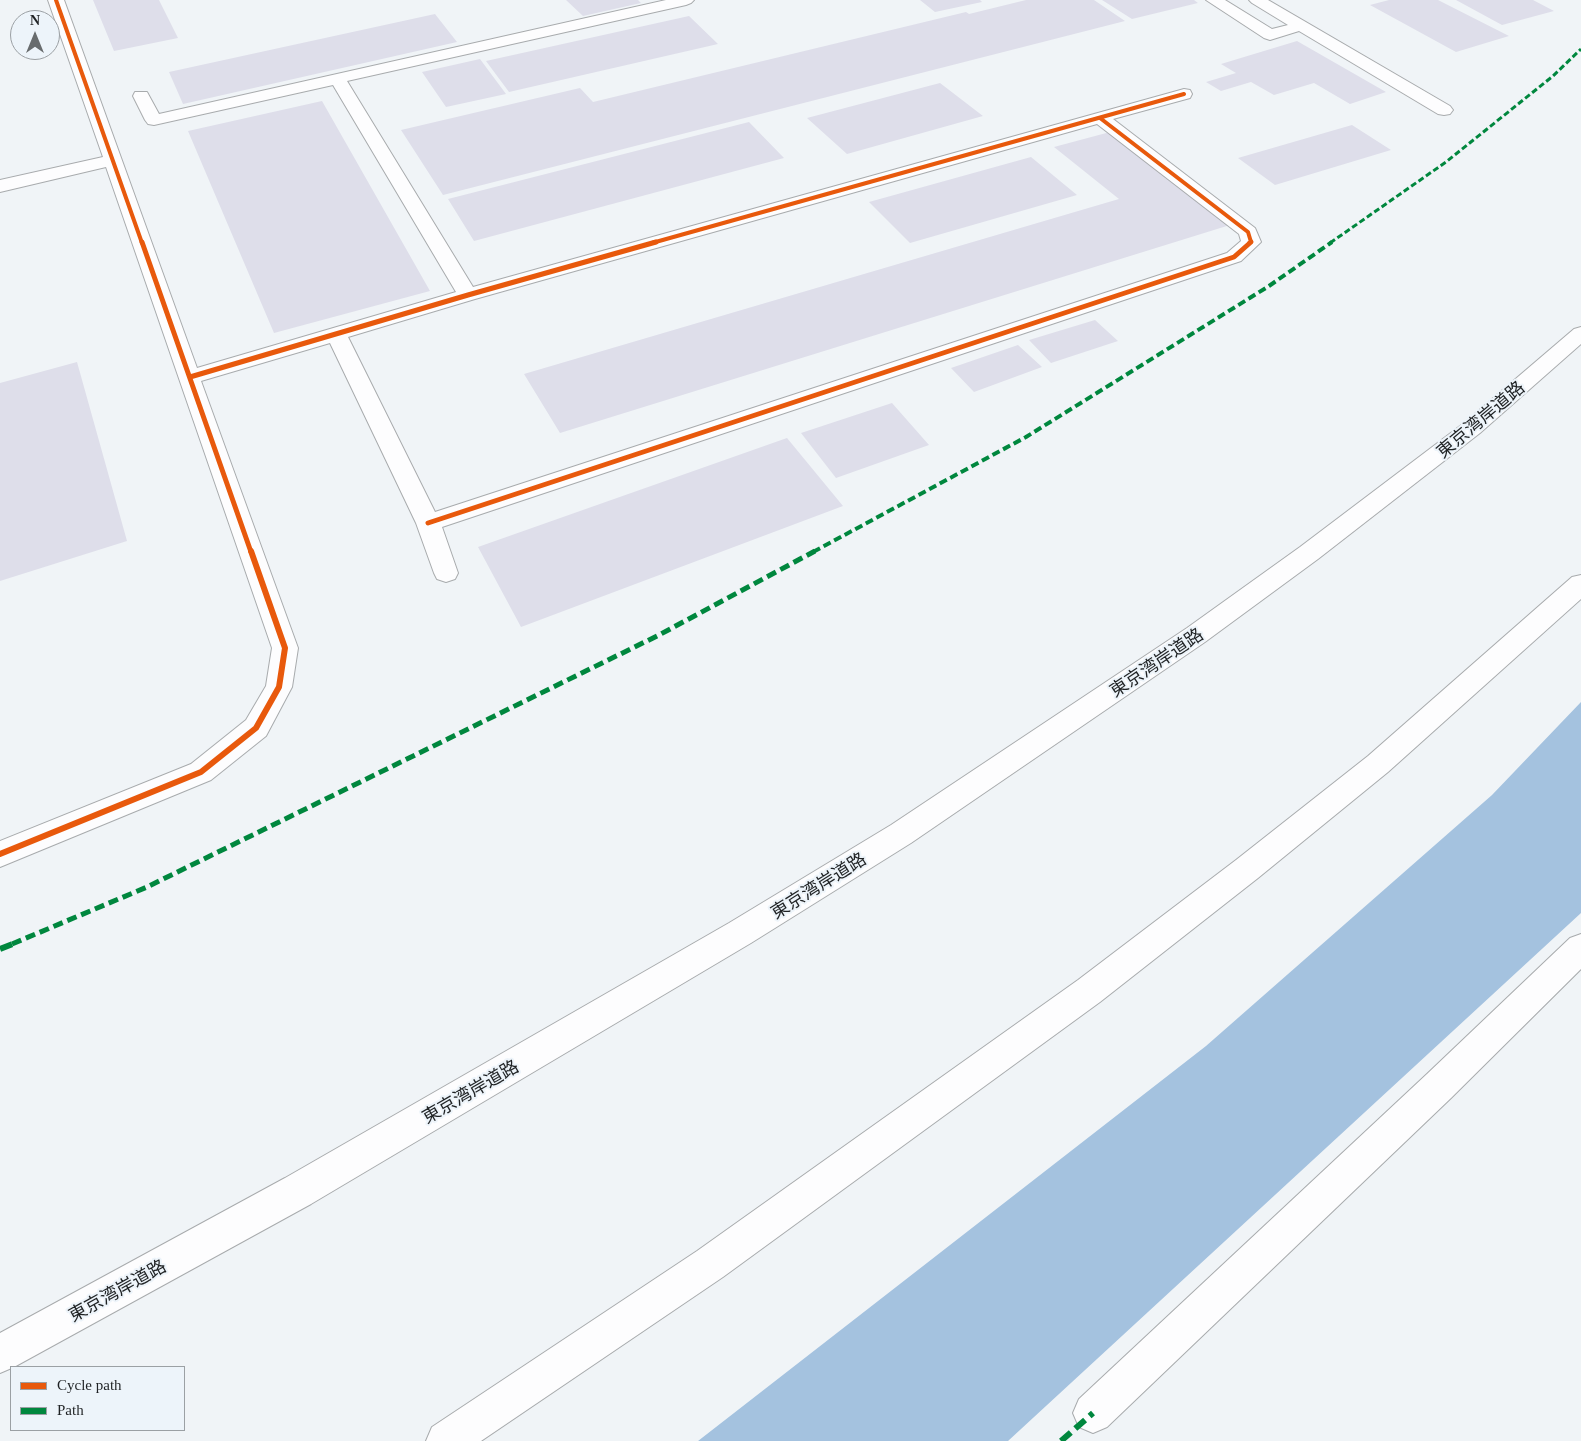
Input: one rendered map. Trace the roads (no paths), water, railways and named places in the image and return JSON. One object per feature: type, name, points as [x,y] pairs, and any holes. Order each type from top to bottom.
[{"type":"main road","points":[[0,854],[201,772],[256,728],[279,686],[285,648],[56,0]]},
{"type":"main road","points":[[141,96],[154,120],[686,0]]},
{"type":"main road","points":[[1214,0],[1270,35],[1301,26]]},
{"type":"main road","points":[[1257,0],[1444,110]]},
{"type":"main road","points":[[337,78],[468,295]]},
{"type":"main road","points":[[190,377],[468,295],[1184,94]]},
{"type":"main road","points":[[428,523],[1234,258],[1251,242],[1248,232],[1100,118]]},
{"type":"main road","points":[[0,186],[113,160]]},
{"type":"main road","name":"東京湾岸道路","points":[[0,1354],[315,1181],[724,943],[901,834],[1196,635],[1309,553],[1472,428],[1581,332]]},
{"type":"main road","points":[[336,334],[428,523],[446,573]]},
{"type":"main road","points":[[446,1441],[710,1264],[1089,991],[1247,869],[1378,764],[1581,584]]},
{"type":"main road","points":[[1093,1413],[1439,1086],[1581,948]]},
{"type":"water","points":[[1581,702],[1581,913],[1008,1441],[698,1441],[1206,1046],[1492,795]]}]
